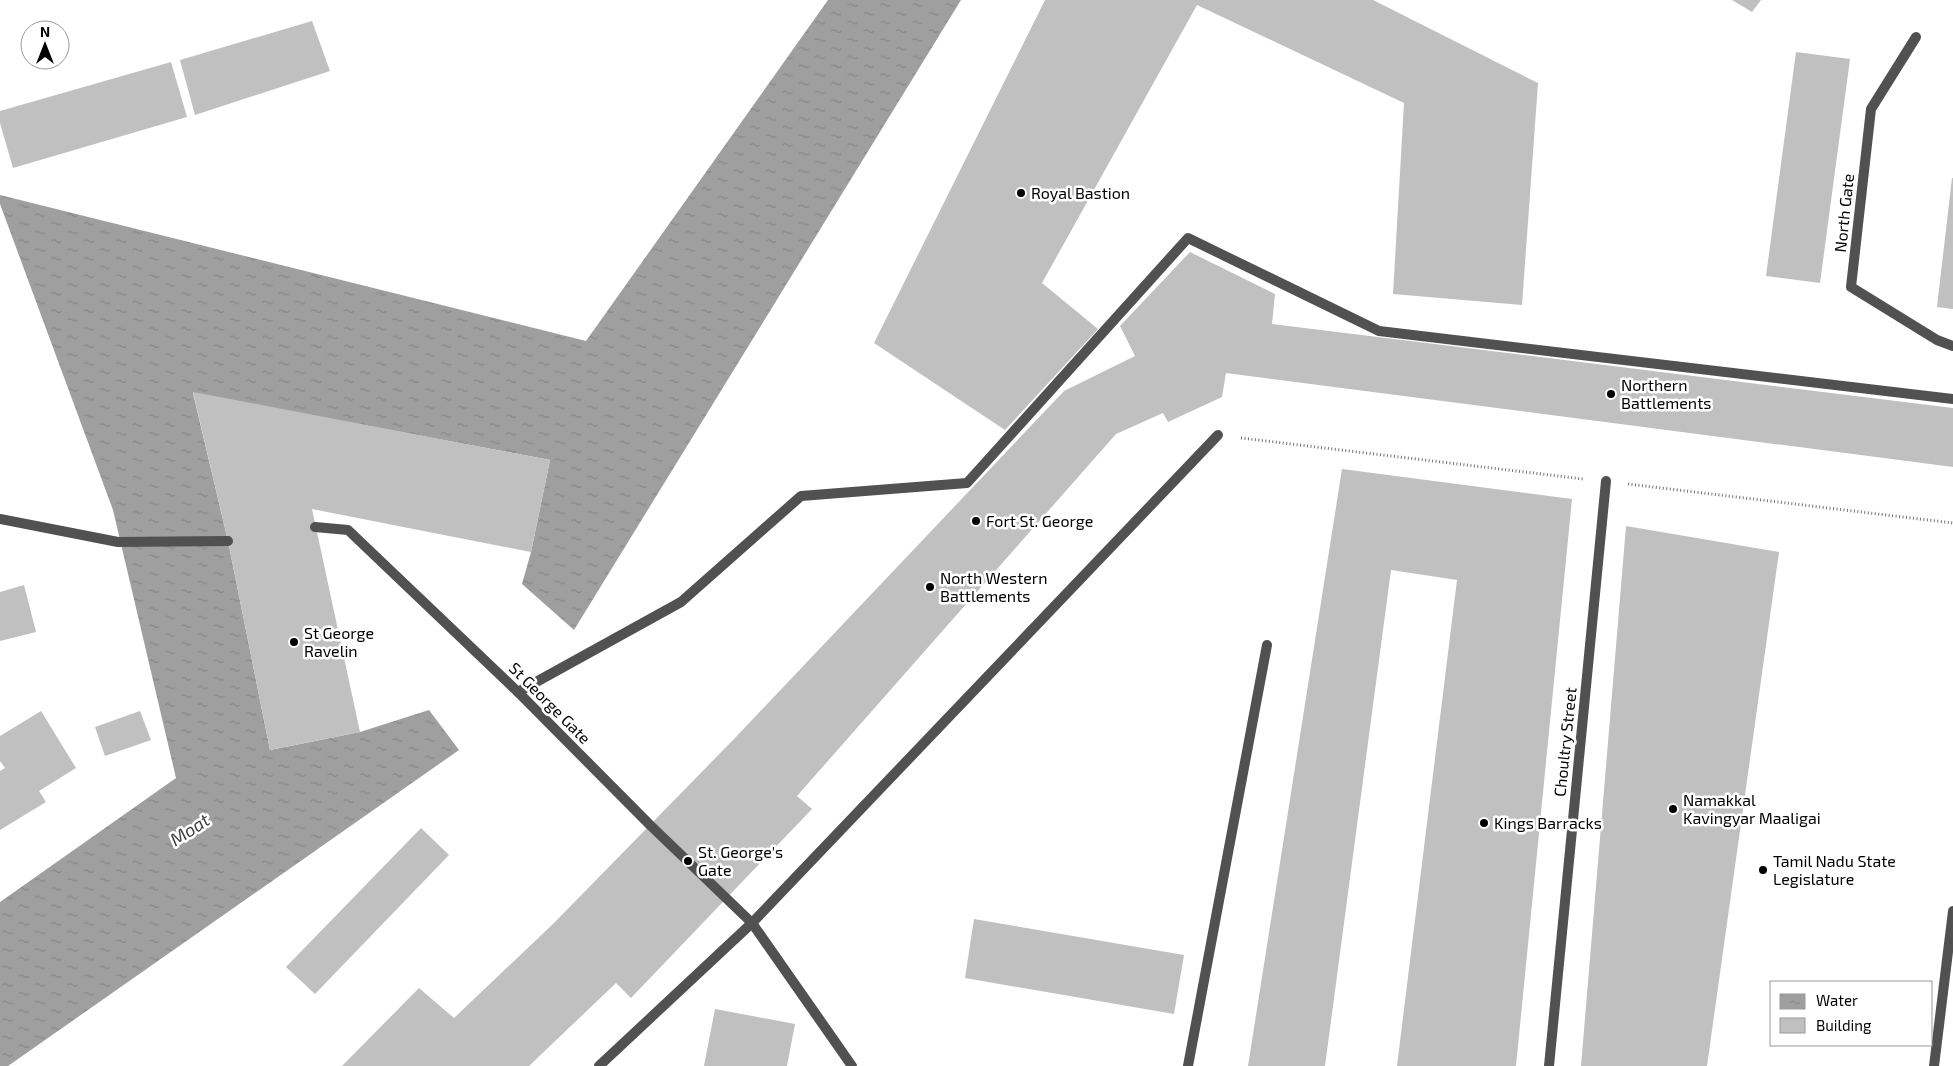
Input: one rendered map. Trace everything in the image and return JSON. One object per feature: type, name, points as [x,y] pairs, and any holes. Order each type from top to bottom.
[{"type":"lane","name":"North Gate","points":[[1916,37],[1871,109],[1851,287],[1937,340],[1953,346]]},
{"type":"lane","points":[[518,692],[680,602],[801,496],[967,483],[1188,238],[1379,331],[1953,399]]},
{"type":"lane","points":[[599,1066],[752,923],[1218,435]]},
{"type":"lane","name":"Choultry Street","points":[[1549,1066],[1606,481]]},
{"type":"lane","points":[[0,519],[118,542],[228,541]]},
{"type":"lane","name":"St George Gate","points":[[315,527],[348,530],[518,692],[650,825],[752,923],[852,1066]]},
{"type":"lane","points":[[1188,1066],[1267,645]]},
{"type":"lane","points":[[1934,1066],[1953,911]]},
{"type":"water","name":"Moat","points":[[828,0],[961,0],[574,630],[522,584],[531,552],[550,460],[193,393],[228,541],[270,750],[360,732],[429,710],[459,750],[8,1066],[0,1066],[0,902],[176,778],[113,510],[0,204],[0,195],[586,341]]},
{"type":"building","name":"Royal Bastion","points":[[1045,0],[1373,0],[1538,83],[1522,305],[1393,294],[1404,103],[1197,5],[1042,283],[1098,329],[1005,430],[874,343]]},
{"type":"building","points":[[1732,0],[1761,0],[1752,12]]},
{"type":"building","points":[[312,21],[330,71],[195,115],[180,60]]},
{"type":"building","points":[[1796,52],[1850,59],[1820,283],[1766,276]]},
{"type":"building","points":[[171,62],[187,117],[13,168],[0,123],[0,111]]},
{"type":"building","points":[[1953,178],[1953,309],[1937,307]]},
{"type":"building","points":[[1190,252],[1275,294],[1272,324],[1953,408],[1953,467],[1226,373],[1222,397],[1168,422],[1163,413],[1116,434],[797,796],[812,809],[631,998],[616,983],[529,1066],[342,1066],[419,988],[454,1018],[554,923],[734,739],[1064,391],[1135,356],[1120,326]]},
{"type":"building","name":"St George Ravelin","points":[[193,392],[550,460],[531,552],[312,509],[360,732],[270,750],[228,541]]},
{"type":"building","name":"Kings Barracks","points":[[1342,469],[1572,499],[1516,1066],[1397,1066],[1457,580],[1391,570],[1325,1066],[1248,1066]]},
{"type":"building","name":"Namakkal Kavingyar Maaligai","points":[[1626,526],[1779,552],[1707,1066],[1581,1066]]},
{"type":"building","points":[[24,585],[36,632],[0,641],[0,592]]},
{"type":"building","points":[[41,711],[76,768],[39,791],[46,802],[0,830],[0,771],[5,768],[0,761],[0,736]]},
{"type":"building","points":[[140,711],[151,740],[105,756],[95,727]]},
{"type":"building","points":[[421,828],[449,855],[315,994],[286,967]]},
{"type":"building","points":[[974,919],[1184,955],[1174,1014],[965,978]]},
{"type":"building","points":[[715,1009],[795,1024],[787,1066],[704,1066]]},
{"type":"place","name":"Royal Bastion","points":[[1021,193]]},
{"type":"place","name":"Northern Battlements","points":[[1611,394]]},
{"type":"place","name":"Fort St. George","points":[[976,521]]},
{"type":"place","name":"North Western Battlements","points":[[930,587]]},
{"type":"place","name":"St George Ravelin","points":[[294,642]]},
{"type":"place","name":"Namakkal Kavingyar Maaligai","points":[[1673,809]]},
{"type":"place","name":"Kings Barracks","points":[[1484,823]]},
{"type":"place","name":"St. George's Gate","points":[[688,861]]},
{"type":"place","name":"Tamil Nadu State Legislature","points":[[1763,870]]}]
